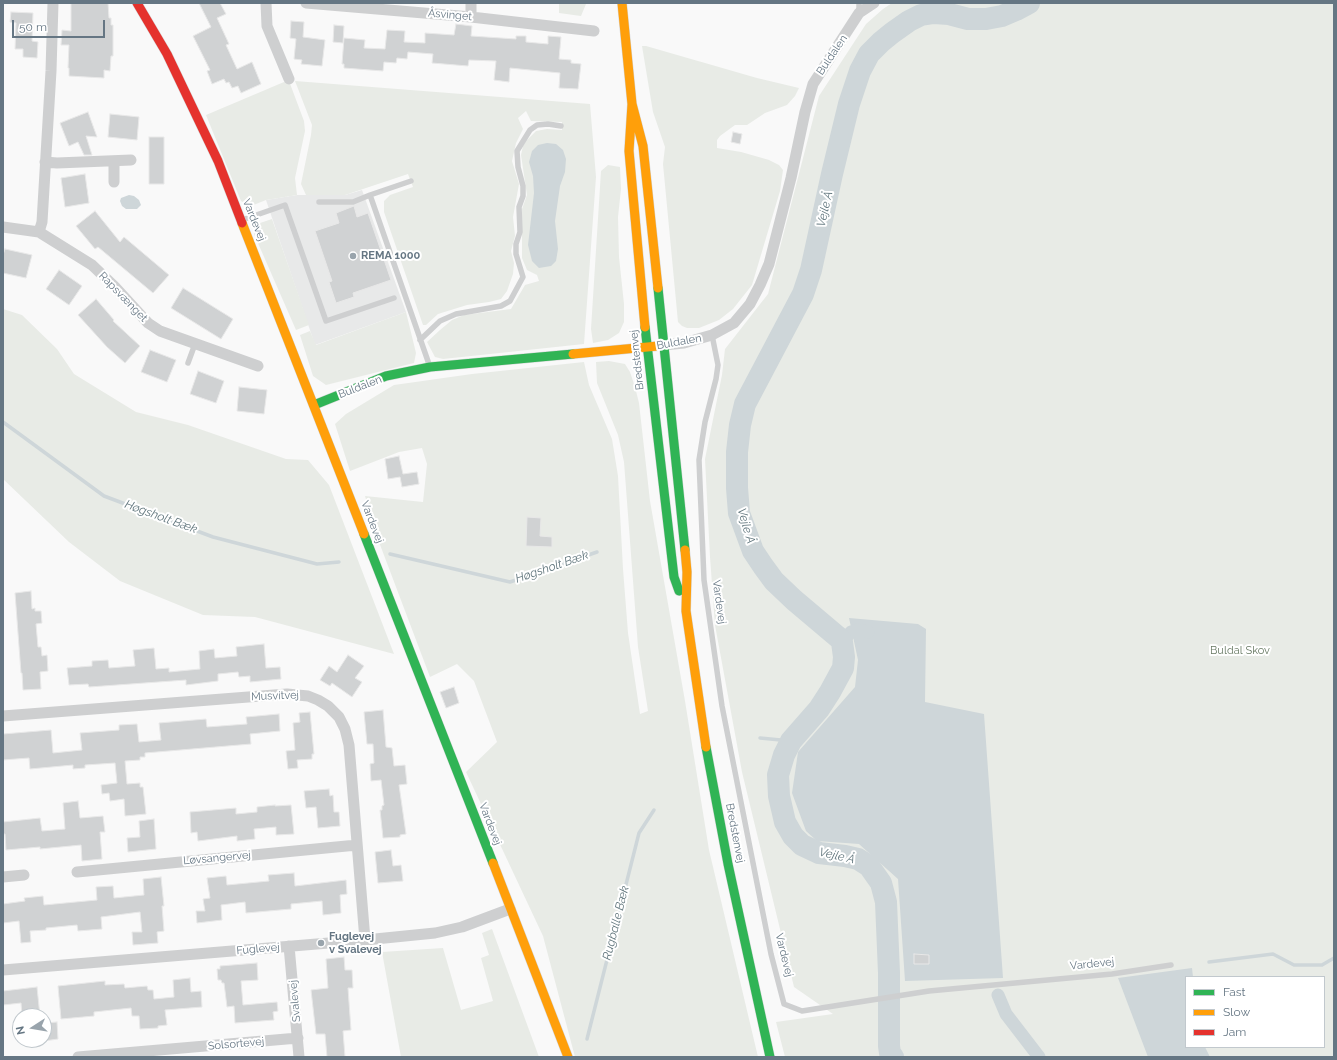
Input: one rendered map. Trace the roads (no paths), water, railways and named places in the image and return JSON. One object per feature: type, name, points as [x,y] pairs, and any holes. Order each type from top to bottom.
[{"type":"main road","name":"Vardevej","points":[[137,3],[167,54],[218,161],[568,1057]]},
{"type":"main road","name":"Bredstenvej","points":[[622,3],[632,104],[643,146],[688,572],[686,611],[703,729],[728,864],[770,1057]]},
{"type":"main road","name":"Bredstenvej","points":[[632,104],[629,151],[647,347],[674,577],[686,611]]},
{"type":"main road","name":"Buldalen","points":[[314,405],[386,376],[430,367],[664,345]]},
{"type":"street","points":[[39,232],[42,222],[51,71],[53,3]]},
{"type":"street","points":[[266,3],[267,26],[289,79]]},
{"type":"street","name":"Åsvinget","points":[[306,3],[472,17],[594,31]]},
{"type":"street","points":[[471,3],[472,17]]},
{"type":"street","name":"Buldalen","points":[[664,345],[684,343],[712,336],[734,323],[750,304],[760,285],[770,256],[791,178],[805,112],[813,84],[859,8],[874,3]]},
{"type":"street","points":[[45,162],[57,163],[131,160]]},
{"type":"street","points":[[114,161],[114,182]]},
{"type":"street","name":"Rapsvænget","points":[[3,227],[39,232],[92,265],[115,287],[148,323],[160,331],[258,366]]},
{"type":"street","name":"Musvitvej","points":[[3,711],[3,716],[287,694],[308,696],[328,706],[339,717],[345,729],[349,745],[365,940]]},
{"type":"street","name":"Løvsangervej","points":[[76,872],[357,845]]},
{"type":"street","points":[[3,877],[24,875]]},
{"type":"street","name":"Fuglevej","points":[[3,970],[435,933],[462,927],[495,916],[510,909]]},
{"type":"street","name":"Svalevej","points":[[290,946],[299,1057]]},
{"type":"street","name":"Solsortevej","points":[[78,1057],[298,1038]]},
{"type":"lane","points":[[420,340],[440,321],[456,314],[501,306],[510,301],[523,277],[516,254],[516,244],[520,232],[519,207],[523,196],[523,186],[518,167],[517,151],[530,130],[537,125],[548,124],[560,126]]},
{"type":"lane","points":[[319,202],[353,202],[411,181]]},
{"type":"lane","points":[[370,195],[430,367]]},
{"type":"lane","points":[[242,220],[284,205],[326,321],[394,298]]},
{"type":"lane","name":"Vardevej","points":[[712,336],[718,365],[705,422],[699,460],[704,580],[722,706],[771,954],[784,1004],[802,1011],[929,991],[1112,974],[1171,965]]},
{"type":"lane","points":[[188,363],[195,344]]},
{"type":"waterway","name":"Vejle Å","points":[[893,1057],[890,1053],[889,1046],[889,973],[886,902],[881,883],[869,866],[858,859],[819,853],[802,845],[793,836],[785,822],[779,796],[778,775],[784,755],[791,741],[819,709],[830,692],[843,668],[844,657],[842,642],[839,638],[774,581],[753,551],[739,513],[737,452],[740,425],[745,404],[803,294],[811,270],[849,104],[860,71],[869,54],[892,33],[909,21],[921,15],[934,13],[949,14],[968,19],[986,19],[1002,16],[1029,3]]},
{"type":"waterway","name":"Høgsholt Bæk","points":[[3,422],[104,496],[213,537],[317,564],[339,562]]},
{"type":"waterway","name":"Høgsholt Bæk","points":[[390,554],[510,582],[597,552]]},
{"type":"waterway","points":[[842,642],[851,632],[858,630],[868,632]]},
{"type":"waterway","name":"Rugballe Bæk","points":[[760,738],[791,741]]},
{"type":"waterway","name":"Rugballe Bæk","points":[[587,1039],[639,833],[654,810]]},
{"type":"waterway","points":[[1209,962],[1273,954],[1294,965],[1322,965],[1334,958]]},
{"type":"waterway","points":[[998,995],[1006,1014],[1039,1057]]},
{"type":"place","name":"REMA 1000","points":[[353,256]]},
{"type":"place","name":"Fuglevej v Svalevej","points":[[321,943]]},
{"type":"park label","name":"Buldal Skov","points":[[1240,651]]}]
